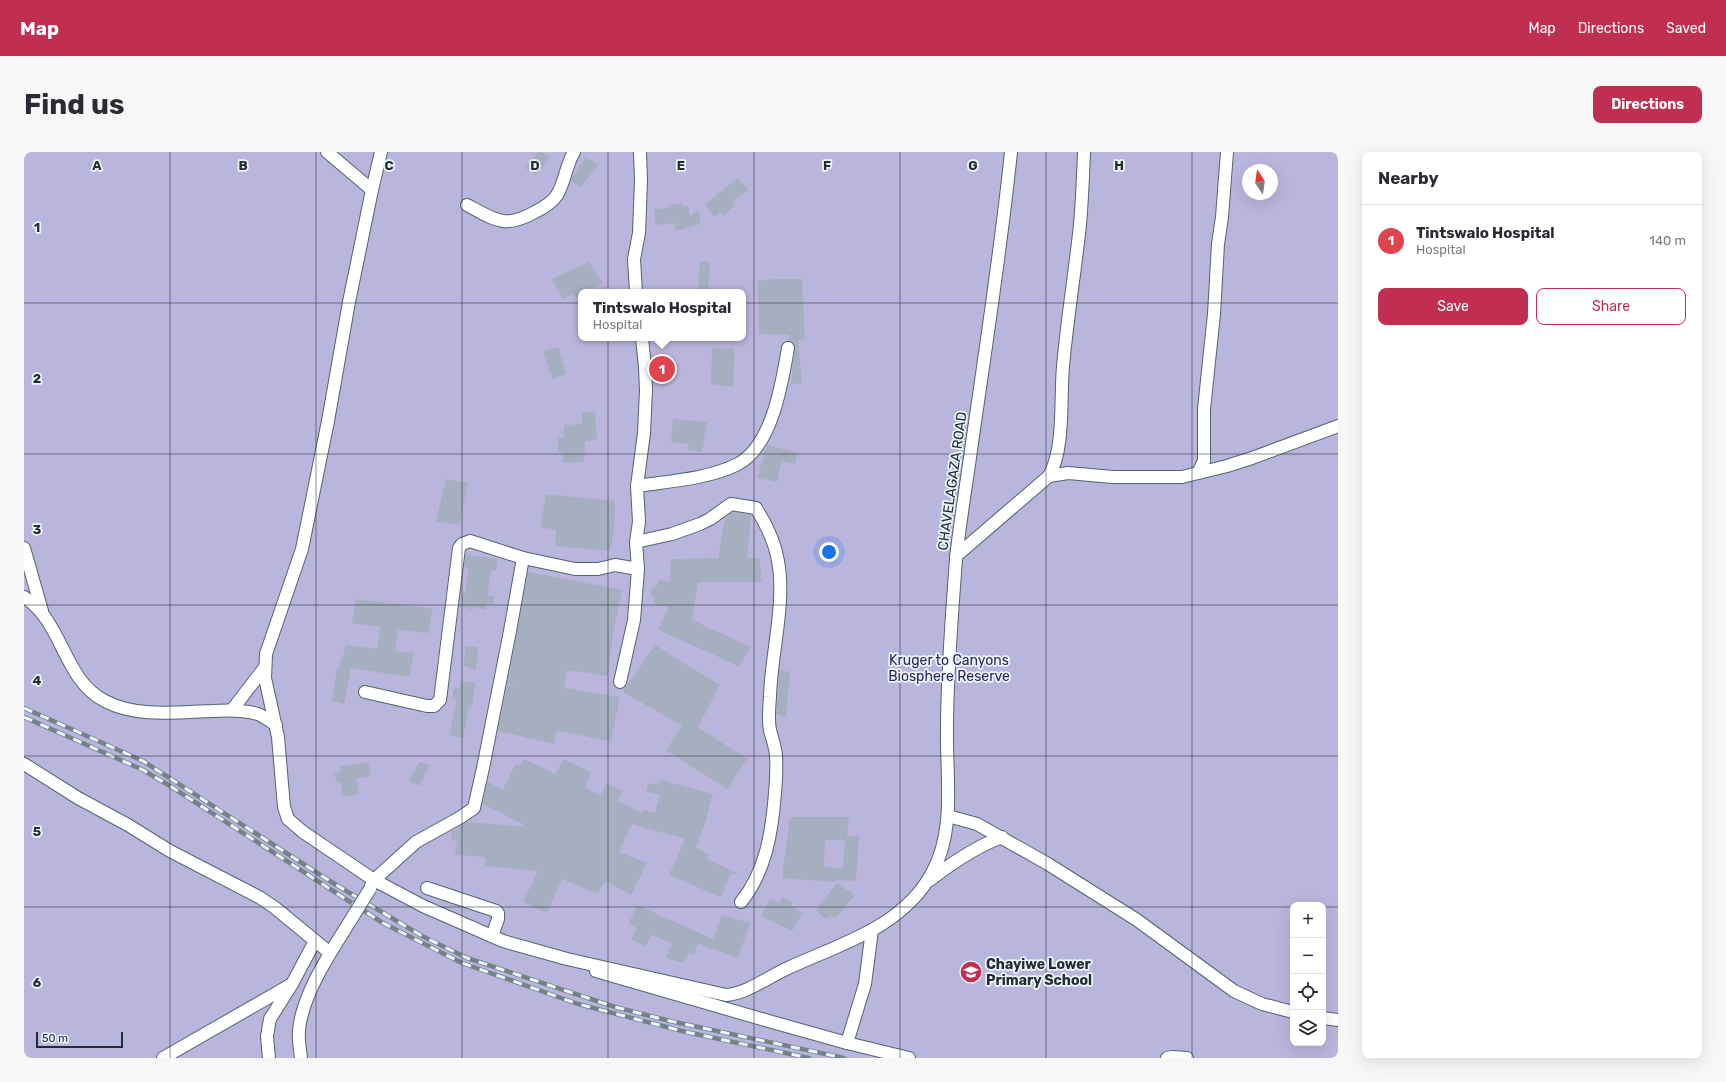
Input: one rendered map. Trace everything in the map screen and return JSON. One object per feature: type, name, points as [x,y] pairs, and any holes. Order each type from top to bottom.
[{"type":"street","points":[[327,152],[372,190]]},
{"type":"street","points":[[382,152],[372,190],[349,302],[328,421],[302,549],[266,654],[265,678],[276,725],[284,807],[288,819],[372,885],[492,936],[532,950],[567,959],[726,995],[736,994],[743,991],[888,921],[902,909],[926,883],[959,858],[979,846],[1002,837]]},
{"type":"street","points":[[467,205],[486,216],[507,222],[517,221],[529,216],[545,208],[557,195],[574,152]]},
{"type":"street","points":[[636,289],[634,259],[639,233],[641,181],[640,152]]},
{"type":"street","name":"CHAVELAGAZA ROAD","points":[[926,883],[934,871],[940,856],[948,816],[947,729],[956,556],[1004,220],[1011,152]]},
{"type":"street","points":[[956,556],[1048,476],[1054,467],[1060,422],[1062,367],[1079,233],[1084,152]]},
{"type":"street","points":[[1198,473],[1204,461],[1204,409],[1214,314],[1218,244],[1222,217],[1227,152]]},
{"type":"street","points":[[620,682],[634,620],[638,569],[636,542],[639,522],[637,486],[644,433],[645,397],[645,367],[642,341]]},
{"type":"street","points":[[637,486],[693,478],[722,470],[737,465],[753,453],[774,413],[782,387],[788,348]]},
{"type":"street","points":[[1048,476],[1068,473],[1113,477],[1182,477],[1252,458],[1338,426]]},
{"type":"street","points":[[636,542],[672,534],[700,524],[710,519],[731,504],[756,508],[774,542],[780,577],[770,695],[770,730],[776,754],[777,766],[773,817],[768,849],[750,891],[741,902]]},
{"type":"street","points":[[366,692],[430,707],[440,700],[459,548],[462,544],[470,541],[523,558],[575,569],[598,569],[615,566],[638,569]]},
{"type":"street","points":[[24,548],[42,612],[81,681],[94,694],[104,701],[118,707],[158,712],[232,710],[257,714],[276,725]]},
{"type":"street","points":[[301,1058],[298,1031],[314,984],[330,953],[372,885],[416,842],[474,808],[510,632],[523,558]]},
{"type":"street","points":[[24,597],[42,612]]},
{"type":"street","points":[[232,710],[265,667]]},
{"type":"street","points":[[24,764],[78,798],[128,825],[170,851],[259,897],[274,907],[330,953]]},
{"type":"street","points":[[948,816],[977,824],[1002,837],[1137,920],[1234,991],[1262,1004],[1290,1011]]},
{"type":"street","points":[[427,888],[496,911],[498,913],[498,919],[492,936]]},
{"type":"street","points":[[847,1043],[865,984],[872,930]]},
{"type":"street","points":[[269,1058],[267,1027],[270,1019],[292,984],[315,941]]},
{"type":"street","points":[[567,959],[604,975],[847,1043],[909,1058]]},
{"type":"street","points":[[163,1058],[292,984]]},
{"type":"street","points":[[1326,1018],[1338,1020]]},
{"type":"street","points":[[1167,1058],[1172,1056],[1187,1058]]},
{"type":"green space","name":"Kruger to Canyons Biosphere Reserve","points":[[24,152],[1338,152],[1338,1058],[24,1058]]},
{"type":"building","points":[[538,152],[550,157],[536,175],[525,168]]},
{"type":"building","points":[[586,157],[598,165],[581,187],[571,181]]},
{"type":"building","points":[[738,178],[748,190],[734,200],[735,205],[723,216],[720,212],[714,217],[705,204]]},
{"type":"building","points":[[682,203],[683,207],[688,206],[690,216],[698,210],[701,224],[675,231],[674,223],[656,225],[654,210],[672,207],[670,205]]},
{"type":"building","points":[[700,261],[710,262],[708,289],[698,289]]},
{"type":"building","points":[[589,262],[603,283],[592,289],[578,289],[577,298],[573,294],[563,299],[552,279]]},
{"type":"building","points":[[774,279],[802,279],[805,339],[798,340],[802,383],[791,384],[795,349],[793,343],[789,341],[789,335],[759,334],[758,281]]},
{"type":"building","points":[[558,347],[566,374],[552,379],[543,351]]},
{"type":"building","points":[[712,348],[735,349],[733,387],[711,384]]},
{"type":"building","points":[[595,412],[597,440],[585,441],[584,462],[563,463],[563,453],[558,452],[558,438],[564,437],[564,425],[582,424],[582,413]]},
{"type":"building","points":[[673,419],[707,422],[702,452],[688,450],[689,444],[671,442]]},
{"type":"building","points":[[767,445],[798,453],[795,464],[782,461],[777,482],[757,478]]},
{"type":"building","points":[[446,479],[468,483],[459,525],[436,521]]},
{"type":"building","points":[[546,494],[615,501],[614,530],[610,551],[555,546],[556,530],[540,527]]},
{"type":"building","points":[[733,512],[751,515],[747,558],[759,558],[762,582],[698,582],[692,620],[751,647],[739,666],[658,630],[669,607],[653,604],[655,598],[651,596],[652,587],[656,588],[658,580],[670,582],[671,559],[718,558],[725,518]]},
{"type":"building","points":[[466,554],[498,559],[496,570],[490,570],[488,595],[495,596],[493,605],[487,604],[486,610],[474,607],[473,610],[462,606],[462,593],[465,593],[469,568],[464,567]]},
{"type":"building","points":[[528,572],[622,590],[613,634],[608,676],[567,670],[564,688],[620,697],[611,741],[556,731],[554,744],[498,731],[507,686],[515,686],[507,683]]},
{"type":"building","points":[[356,599],[433,609],[428,633],[398,630],[395,651],[414,653],[409,677],[351,668],[344,704],[332,701],[337,669],[339,669],[346,645],[377,649],[381,627],[352,623]]},
{"type":"building","points":[[655,645],[720,685],[698,727],[747,759],[727,789],[666,750],[682,726],[623,692]]},
{"type":"building","points":[[465,646],[478,647],[476,670],[464,666]]},
{"type":"building","points":[[780,670],[790,672],[786,717],[776,714]]},
{"type":"building","points":[[460,681],[475,683],[472,708],[469,708],[463,738],[449,735],[457,700],[452,699],[454,687],[460,689]]},
{"type":"building","points":[[524,759],[556,774],[563,759],[591,772],[585,788],[602,796],[606,783],[622,791],[618,801],[642,813],[643,810],[655,813],[660,795],[646,792],[648,783],[659,785],[660,780],[713,794],[705,823],[696,847],[709,855],[707,859],[739,874],[730,874],[721,897],[669,875],[685,839],[632,824],[619,852],[647,863],[631,895],[605,881],[598,894],[562,879],[547,913],[523,902],[538,871],[485,866],[485,857],[455,855],[457,841],[451,840],[452,831],[458,830],[458,827],[467,822],[528,827],[483,804],[487,782],[503,789],[515,765],[520,766]]},
{"type":"building","points":[[368,762],[371,776],[356,779],[359,794],[343,797],[341,782],[337,783],[334,773],[341,772],[339,767]]},
{"type":"building","points":[[419,762],[429,765],[420,786],[409,781]]},
{"type":"building","points":[[790,817],[849,817],[847,836],[859,835],[856,881],[834,880],[836,882],[782,878]],"holes":[[[825,840],[845,840],[843,868],[824,867]]]},
{"type":"building","points":[[837,883],[855,895],[835,918],[831,915],[826,919],[816,910]]},
{"type":"building","points":[[782,897],[793,902],[791,906],[803,913],[792,931],[761,916],[770,899],[779,904]]},
{"type":"building","points":[[637,905],[713,939],[722,915],[750,923],[738,958],[698,944],[694,955],[689,953],[683,963],[666,958],[672,943],[651,935],[646,947],[631,939],[637,929],[629,923]]},
{"type":"railway","points":[[24,708],[143,761],[333,883],[422,936],[467,958],[615,1007],[670,1021],[844,1058]]},
{"type":"railway","points":[[24,717],[143,770],[383,923],[462,963],[578,1004],[686,1032],[809,1058]]},
{"type":"place","name":"Tintswalo Hospital","points":[[662,369]]},
{"type":"place","name":"Chayiwe Lower Primary School","points":[[971,972]]}]
